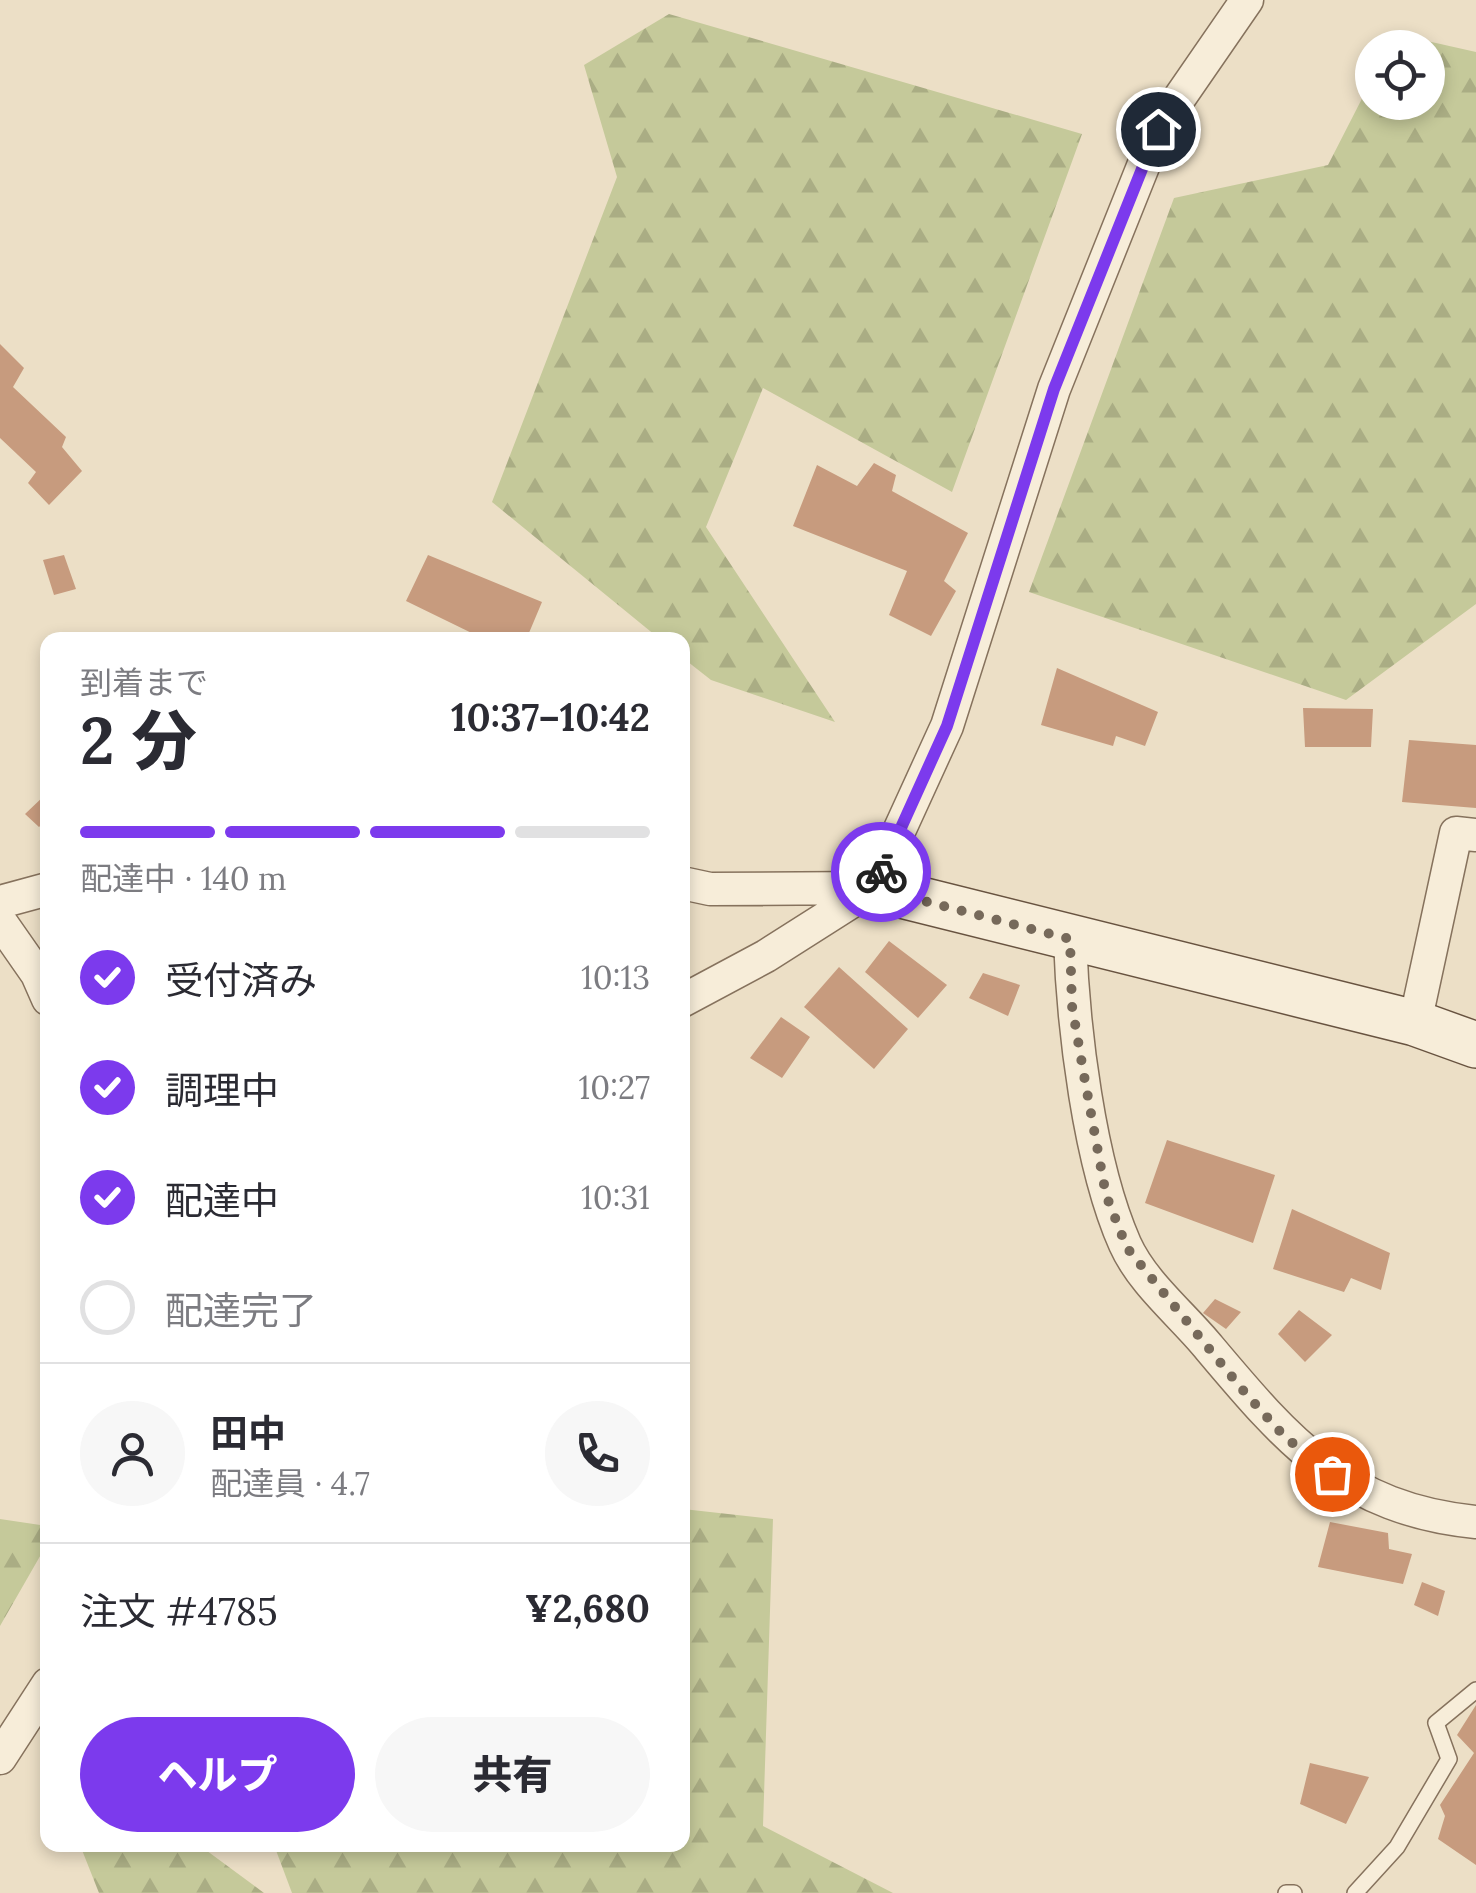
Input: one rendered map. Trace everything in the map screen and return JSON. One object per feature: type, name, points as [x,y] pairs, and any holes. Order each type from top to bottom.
[{"type":"street","points":[[690,997],[766,956],[874,888],[947,726],[1054,389],[1158,129],[1247,0]]},
{"type":"street","points":[[1415,1023],[1456,833],[1476,835]]},
{"type":"street","points":[[690,885],[710,889],[874,888],[1415,1023],[1476,1045]]},
{"type":"street","points":[[0,902],[40,891]]},
{"type":"street","points":[[0,920],[40,979]]},
{"type":"street","points":[[1070,939],[1072,1006],[1106,1195],[1127,1248],[1285,1437],[1332,1474],[1441,1519],[1476,1522]]},
{"type":"street","points":[[0,1758],[40,1696]]},
{"type":"lane","points":[[1354,1893],[1397,1847],[1449,1760],[1436,1723],[1476,1690]]},
{"type":"lane","points":[[1286,1893],[1294,1893]]},
{"type":"green space","points":[[669,14],[1082,134],[952,492],[763,388],[706,527],[835,722],[711,680],[690,664],[690,632],[651,632],[492,502],[617,177],[584,65]]},
{"type":"green space","points":[[1445,45],[1476,52],[1476,604],[1346,700],[1029,592],[1174,198],[1328,165],[1355,112],[1355,120],[1445,120]]},
{"type":"green space","points":[[690,1510],[773,1519],[763,1826],[893,1893],[292,1893],[277,1852],[690,1852]]},
{"type":"green space","points":[[0,1519],[40,1525],[40,1556],[0,1626]]},
{"type":"green space","points":[[83,1852],[208,1852],[264,1893],[99,1893]]},
{"type":"building","points":[[0,344],[24,368],[13,387],[66,437],[62,447],[82,471],[49,505],[28,483],[36,472],[0,438]]},
{"type":"building","points":[[874,463],[896,475],[892,491],[968,533],[944,581],[956,591],[931,636],[889,615],[907,571],[793,526],[817,465],[857,486]]},
{"type":"building","points":[[64,555],[76,589],[54,595],[43,560]]},
{"type":"building","points":[[428,555],[542,602],[529,632],[470,632],[406,601]]},
{"type":"building","points":[[1057,668],[1158,712],[1145,746],[1116,736],[1113,746],[1041,725]]},
{"type":"building","points":[[1303,708],[1373,709],[1371,747],[1305,747]]},
{"type":"building","points":[[1409,740],[1476,745],[1476,808],[1402,802]]},
{"type":"building","points":[[40,800],[39,827],[25,814]]},
{"type":"building","points":[[889,941],[947,985],[918,1018],[865,972]]},
{"type":"building","points":[[839,967],[908,1029],[874,1069],[804,1007]]},
{"type":"building","points":[[983,973],[1020,985],[1008,1016],[969,998]]},
{"type":"building","points":[[781,1017],[810,1037],[782,1078],[750,1058]]},
{"type":"building","points":[[1167,1140],[1275,1175],[1253,1243],[1145,1203]]},
{"type":"building","points":[[1292,1209],[1390,1253],[1381,1290],[1351,1278],[1344,1292],[1273,1269]]},
{"type":"building","points":[[1215,1299],[1241,1312],[1226,1329],[1203,1313]]},
{"type":"building","points":[[1299,1310],[1332,1335],[1305,1362],[1278,1334]]},
{"type":"building","points":[[1330,1522],[1388,1533],[1389,1549],[1412,1554],[1403,1584],[1318,1567]]},
{"type":"building","points":[[1422,1582],[1445,1591],[1438,1616],[1414,1605]]},
{"type":"building","points":[[1476,1705],[1476,1865],[1438,1839],[1445,1816],[1440,1805],[1474,1753],[1457,1735]]},
{"type":"building","points":[[1310,1763],[1369,1777],[1346,1824],[1300,1804]]},
{"type":"way so far","points":[[881,872],[874,888],[1070,939],[1072,1006],[1106,1195],[1127,1248],[1164,1298],[1285,1437],[1332,1474]]},
{"type":"route","points":[[881,872],[947,726],[1054,389],[1158,129]]}]
